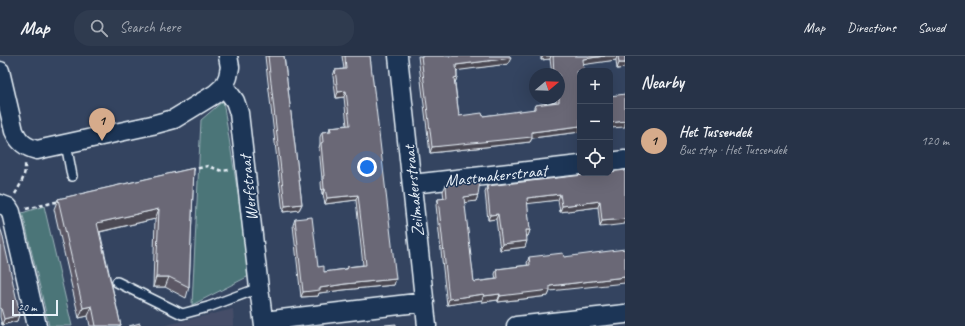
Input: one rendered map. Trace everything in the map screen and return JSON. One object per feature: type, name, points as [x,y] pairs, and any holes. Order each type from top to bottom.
[{"type":"street","points":[[0,71],[14,131],[24,145],[37,150],[174,119],[215,94],[224,86],[230,67],[228,56]]},
{"type":"street","name":"Zeilmakerstraat","points":[[398,56],[427,326]]},
{"type":"street","name":"Werfstraat","points":[[224,86],[238,106],[264,324]]},
{"type":"street","points":[[613,162],[625,160]]},
{"type":"street","name":"Mastmakerstraat","points":[[412,184],[577,165]]},
{"type":"street","points":[[6,208],[37,326]]},
{"type":"street","points":[[264,324],[424,302]]},
{"type":"street","points":[[516,326],[625,314]]},
{"type":"lane","points":[[66,144],[72,176]]},
{"type":"lane","points":[[117,282],[182,314],[208,307],[259,288]]},
{"type":"path","points":[[6,208],[23,181],[26,167],[24,145]]},
{"type":"path","points":[[185,171],[208,166],[222,172],[245,166]]},
{"type":"path","points":[[6,208],[64,200]]},
{"type":"shaded area","points":[[233,309],[234,326],[162,326]]},
{"type":"green space","points":[[223,101],[251,275],[192,305],[201,120]]},
{"type":"green space","points":[[44,206],[72,326],[49,326],[22,213]]},
{"type":"building","points":[[268,56],[284,56],[302,204],[285,206]]},
{"type":"building","points":[[345,56],[370,56],[396,279],[345,284],[320,288],[320,290],[303,292],[295,219],[312,217],[318,267],[324,266],[324,272],[366,265],[358,195],[327,198],[324,189],[321,143],[323,142],[322,132],[331,131],[330,127],[350,125],[346,91],[338,92],[335,70],[346,69]]},
{"type":"building","points":[[421,56],[510,56],[511,58],[456,65],[457,77],[454,78],[459,116],[482,113],[483,116],[535,109],[535,105],[565,104],[565,68],[554,68],[553,56],[605,56],[583,59],[584,68],[577,68],[577,126],[532,132],[532,137],[432,147]]},
{"type":"building","points":[[618,56],[625,56],[625,63],[619,63]]},
{"type":"building","points":[[625,94],[625,121],[613,123],[613,96]]},
{"type":"building","points":[[194,168],[189,287],[169,277],[156,277],[159,209],[97,223],[121,326],[96,326],[92,306],[83,308],[58,199]]},
{"type":"building","points":[[625,170],[625,219],[602,221],[600,201],[562,206],[560,194],[527,198],[530,230],[526,230],[527,241],[502,244],[498,214],[490,215],[487,186],[577,176],[613,176],[613,172]]},
{"type":"building","points":[[480,181],[478,195],[464,197],[474,282],[498,279],[497,269],[530,265],[529,257],[563,253],[564,257],[625,249],[625,277],[550,286],[550,290],[500,296],[500,294],[484,296],[484,294],[449,299],[438,199],[447,198],[446,185]]},
{"type":"building","points":[[0,228],[19,310],[19,315],[4,319],[0,308]]},
{"type":"building","points":[[140,323],[140,326],[129,326]]},
{"type":"building","points":[[396,324],[396,326],[374,326]]},
{"type":"place","name":"Het Tussendek","points":[[102,141]]}]
